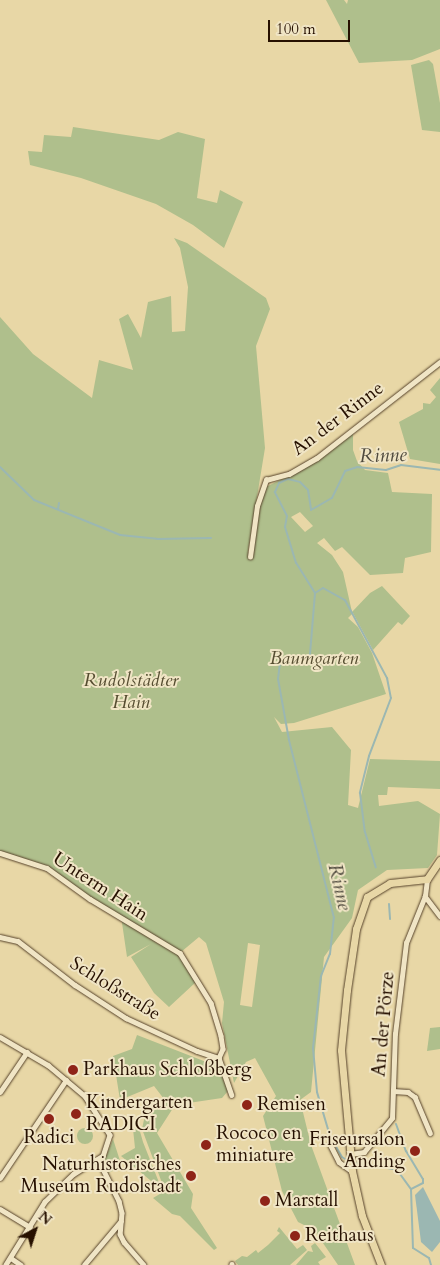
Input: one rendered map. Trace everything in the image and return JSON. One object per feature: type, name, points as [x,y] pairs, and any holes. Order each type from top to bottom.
[{"type":"main road","points":[[381,1265],[362,1216],[352,1168],[341,1046],[360,911],[370,893],[384,885],[427,879],[440,860]]},
{"type":"street","name":"An der Rinne","points":[[250,557],[256,506],[266,480],[289,474],[317,458],[440,362]]},
{"type":"street","name":"Unterm Hain","points":[[0,853],[48,868],[90,899],[180,953],[210,1003],[222,1036],[223,1049],[219,1058]]},
{"type":"street","name":"An der Pörze","points":[[351,1156],[364,1152],[389,1124],[397,1019],[408,936],[426,896],[427,879]]},
{"type":"street","points":[[426,896],[440,916]]},
{"type":"street","name":"Schloßstraße","points":[[0,937],[18,941],[75,985],[126,1018],[197,1052],[219,1058]]},
{"type":"street","points":[[0,1037],[27,1052],[85,1096],[110,1135],[105,1152],[98,1159],[74,1174],[51,1195],[6,1265]]},
{"type":"street","points":[[0,1092],[27,1052]]},
{"type":"street","points":[[219,1058],[232,1095]]},
{"type":"street","points":[[0,1178],[66,1080]]},
{"type":"street","points":[[393,1091],[408,1092],[415,1097],[430,1134]]},
{"type":"street","points":[[330,1144],[339,1162],[352,1168]]},
{"type":"street","points":[[98,1159],[119,1201],[124,1242],[144,1265]]},
{"type":"street","points":[[0,1209],[30,1227]]},
{"type":"street","points":[[84,1265],[121,1221]]},
{"type":"street","points":[[11,1258],[21,1265]]},
{"type":"green space","points":[[326,0],[344,0],[347,4],[348,0],[440,0],[440,49],[412,60],[359,63]]},
{"type":"green space","points":[[429,60],[433,64],[440,103],[440,132],[422,130],[411,65]]},
{"type":"green space","points":[[73,127],[159,140],[178,132],[205,139],[197,198],[217,203],[220,190],[243,202],[224,248],[193,225],[156,204],[81,178],[30,165],[28,151],[42,152],[44,135],[71,137]]},
{"type":"green space","name":"Rudolstädter Hain","points":[[174,238],[187,243],[266,298],[270,309],[256,346],[265,448],[248,552],[253,554],[259,506],[266,487],[318,461],[353,432],[353,450],[357,461],[365,470],[388,473],[392,492],[432,494],[431,552],[405,558],[403,573],[370,575],[342,547],[335,551],[324,538],[317,543],[332,555],[343,572],[352,612],[370,593],[382,586],[410,616],[402,625],[398,622],[373,650],[353,613],[348,618],[358,627],[372,653],[386,694],[294,723],[281,724],[274,717],[282,732],[332,727],[351,750],[348,805],[358,808],[370,759],[440,761],[440,789],[388,787],[387,795],[378,795],[379,806],[418,801],[440,814],[437,855],[428,868],[387,870],[358,890],[352,918],[324,957],[311,1092],[300,1100],[311,1145],[355,1265],[338,1265],[314,1230],[298,1222],[282,1191],[263,1116],[276,1096],[255,1058],[246,1062],[234,1083],[222,1023],[224,1002],[206,943],[199,937],[181,952],[155,942],[177,953],[196,982],[169,1007],[154,993],[131,957],[151,944],[127,957],[121,916],[91,899],[48,866],[0,851],[0,317],[33,354],[92,398],[99,360],[133,370],[119,319],[128,314],[141,338],[148,302],[171,296],[172,332],[185,331],[188,287],[180,248]],"holes":[[[300,512],[313,526],[305,532],[291,517]],[[248,943],[260,945],[252,1007],[240,1005]]]},
{"type":"green space","points":[[440,378],[440,464],[410,459],[399,422],[423,409],[423,403],[430,404],[436,397],[430,390]]},
{"type":"green space","points":[[440,1027],[440,1049],[427,1051],[430,1028]]},
{"type":"green space","points":[[137,1035],[214,1065],[219,1069],[228,1091],[222,1098],[175,1105],[157,1133],[193,1194],[191,1208],[217,1248],[214,1250],[180,1216],[172,1214],[153,1198],[165,1191],[142,1129],[145,1115],[164,1099],[154,1086],[120,1100],[113,1056],[132,1049]]},
{"type":"green space","points":[[85,1128],[93,1136],[85,1144],[77,1136]]},
{"type":"green space","points":[[139,1128],[162,1190],[121,1156],[135,1148],[133,1129]]},
{"type":"green space","points":[[113,1139],[122,1167],[108,1173],[105,1159]]},
{"type":"green space","points":[[279,1227],[297,1249],[303,1245],[307,1250],[290,1265],[238,1265],[235,1261],[242,1256],[247,1257],[256,1250],[258,1253],[268,1245],[280,1233],[277,1231]]},
{"type":"green space","points":[[315,1243],[326,1257],[318,1262],[320,1265],[296,1265],[308,1251],[313,1252],[311,1246]]},
{"type":"water","points":[[423,1187],[440,1221],[440,1242],[432,1252],[421,1242],[415,1195]]},
{"type":"waterway","name":"Rinne","points":[[350,1162],[342,1157],[330,1136],[317,1092],[313,1048],[321,976],[330,954],[334,918],[289,740],[278,679],[280,663],[303,661],[310,654],[315,593],[296,563],[285,527],[287,516],[275,492],[279,483],[288,479],[300,482],[308,490],[311,510],[332,498],[345,471],[357,467],[386,470],[401,465],[440,470]]},
{"type":"waterway","points":[[0,467],[34,500],[120,535],[157,539],[211,538]]},
{"type":"waterway","points":[[58,509],[59,503]]},
{"type":"waterway","name":"Rinne","points":[[315,593],[323,588],[345,600],[387,678],[391,698],[369,756],[360,793],[365,832],[376,867]]},
{"type":"waterway","name":"Rinne","points":[[389,904],[390,919]]},
{"type":"waterway","name":"Rinne","points":[[396,1124],[406,1151],[423,1179],[423,1183],[411,1189]]},
{"type":"waterway","name":"Rinne","points":[[355,1163],[394,1169],[400,1174],[411,1189],[413,1248],[429,1258],[431,1265]]},
{"type":"place","name":"Parkhaus Schloßberg","points":[[73,1070]]},
{"type":"place","name":"Remisen","points":[[247,1105]]},
{"type":"place","name":"Kindergarten RADICI","points":[[76,1114]]},
{"type":"place","name":"Radici","points":[[49,1119]]},
{"type":"place","name":"Rococo en miniature","points":[[206,1145]]},
{"type":"place","name":"Friseursalon Anding","points":[[415,1151]]},
{"type":"place","name":"Naturhistorisches Museum Rudolstadt","points":[[191,1176]]},
{"type":"place","name":"Marstall","points":[[265,1201]]},
{"type":"place","name":"Reithaus","points":[[295,1236]]},
{"type":"park label","name":"Baumgarten","points":[[314,659]]}]
